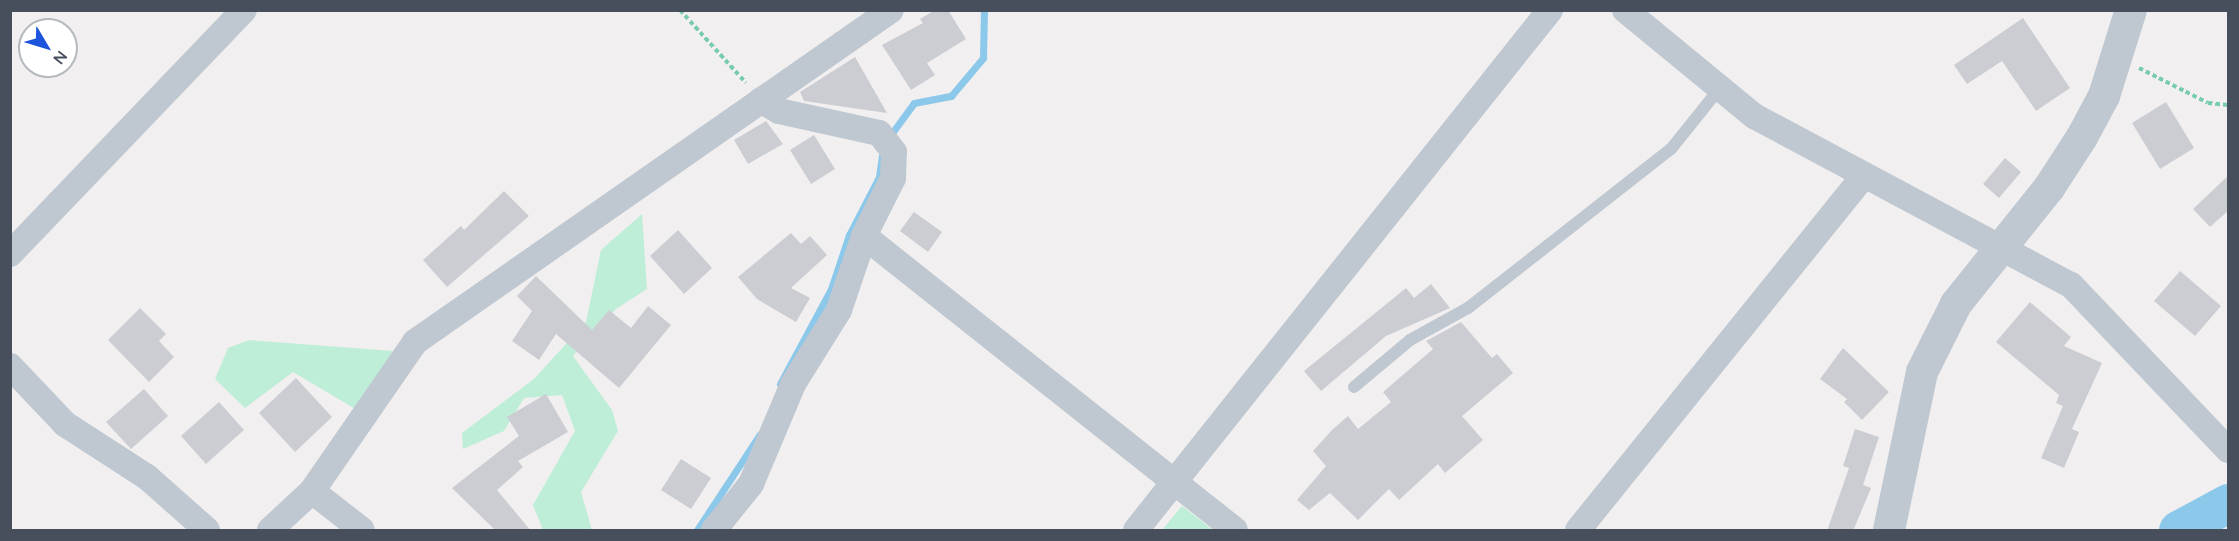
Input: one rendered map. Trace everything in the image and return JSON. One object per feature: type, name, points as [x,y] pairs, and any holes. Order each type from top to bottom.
[{"type":"street","points":[[10,254],[244,10]]},
{"type":"street","points":[[270,531],[312,491],[415,342],[891,10]]},
{"type":"street","points":[[1136,531],[1550,10]]},
{"type":"street","points":[[1625,10],[1754,116],[1863,177],[2037,263],[2101,311],[2229,450]]},
{"type":"street","points":[[1889,531],[1922,372],[1956,304],[1999,246],[2049,188],[2082,137],[2118,53],[2131,10]]},
{"type":"street","points":[[714,531],[751,484],[793,384],[839,310],[864,236],[893,178],[886,142],[779,111],[761,100]]},
{"type":"street","points":[[1578,531],[1863,177]]},
{"type":"street","points":[[864,236],[1235,531]]},
{"type":"street","points":[[10,366],[65,424],[147,477],[207,531]]},
{"type":"street","points":[[312,491],[362,531]]},
{"type":"lane","points":[[1354,387],[1410,340],[1468,308],[1671,149],[1719,89]]},
{"type":"path","points":[[680,10],[761,100]]},
{"type":"path","points":[[2118,53],[2156,81],[2229,105]]},
{"type":"green space","points":[[642,214],[647,289],[616,309],[573,356],[612,410],[618,431],[581,492],[592,530],[543,530],[533,505],[575,431],[562,395],[524,398],[504,431],[463,449],[462,433],[534,379],[586,322],[601,250]]},
{"type":"green space","points":[[249,340],[393,351],[357,410],[293,372],[245,408],[215,379],[228,348]]},
{"type":"green space","points":[[1182,506],[1213,530],[1162,530]]},
{"type":"building","points":[[935,10],[948,10],[966,39],[927,63],[935,75],[911,90],[882,45],[923,23],[920,19]]},
{"type":"building","points":[[2023,18],[2070,88],[2036,111],[2002,61],[1967,84],[1954,65]]},
{"type":"building","points":[[855,57],[887,113],[804,101],[800,92]]},
{"type":"building","points":[[2166,102],[2194,148],[2160,169],[2132,123]]},
{"type":"building","points":[[766,121],[783,144],[748,164],[734,140]]},
{"type":"building","points":[[814,135],[835,169],[811,184],[790,150]]},
{"type":"building","points":[[2005,158],[2021,172],[1999,198],[1983,184]]},
{"type":"building","points":[[2229,175],[2229,210],[2210,227],[2193,209]]},
{"type":"building","points":[[504,191],[529,216],[447,287],[423,260],[461,226],[464,230]]},
{"type":"building","points":[[914,212],[942,232],[928,252],[900,231]]},
{"type":"building","points":[[678,230],[712,268],[684,294],[650,256]]},
{"type":"building","points":[[791,233],[801,244],[810,236],[827,255],[791,288],[810,298],[796,322],[757,299],[738,277]]},
{"type":"building","points":[[2180,271],[2221,306],[2195,336],[2154,301]]},
{"type":"building","points":[[536,276],[592,330],[609,310],[631,328],[648,306],[671,325],[619,388],[556,334],[539,360],[512,341],[532,311],[517,296]]},
{"type":"building","points":[[1431,284],[1450,308],[1386,336],[1321,391],[1304,371],[1406,288],[1414,298]]},
{"type":"building","points":[[2030,302],[2071,337],[2064,346],[2102,363],[2072,429],[2079,432],[2064,468],[2041,458],[2063,406],[2056,403],[2059,395],[1996,342]]},
{"type":"building","points":[[140,308],[166,334],[159,341],[174,357],[149,382],[108,340]]},
{"type":"building","points":[[1461,322],[1492,358],[1497,354],[1513,373],[1462,416],[1483,440],[1445,473],[1438,464],[1399,500],[1389,489],[1358,520],[1330,493],[1309,510],[1297,500],[1326,466],[1313,451],[1332,430],[1348,416],[1358,429],[1391,402],[1383,392],[1433,349],[1426,341]]},
{"type":"building","points":[[1843,348],[1889,392],[1862,420],[1844,402],[1847,399],[1820,379]]},
{"type":"building","points":[[296,378],[332,417],[295,452],[259,413]]},
{"type":"building","points":[[144,389],[168,416],[131,449],[106,422]]},
{"type":"building","points":[[546,394],[568,432],[518,461],[523,467],[497,490],[531,531],[496,531],[452,488],[519,436],[507,417]]},
{"type":"building","points":[[219,402],[244,430],[206,464],[181,436]]},
{"type":"building","points":[[1855,429],[1879,437],[1863,485],[1871,488],[1853,531],[1827,531],[1849,468],[1843,466]]},
{"type":"building","points":[[681,459],[711,478],[691,509],[661,490]]},
{"type":"waterway","points":[[889,137],[914,103],[951,96],[983,58],[984,10]]},
{"type":"waterway","points":[[780,384],[831,289],[849,235],[879,177],[883,150]]},
{"type":"waterway","points":[[697,530],[760,434]]},
{"type":"waterway","points":[[2178,530],[2228,503]]}]
